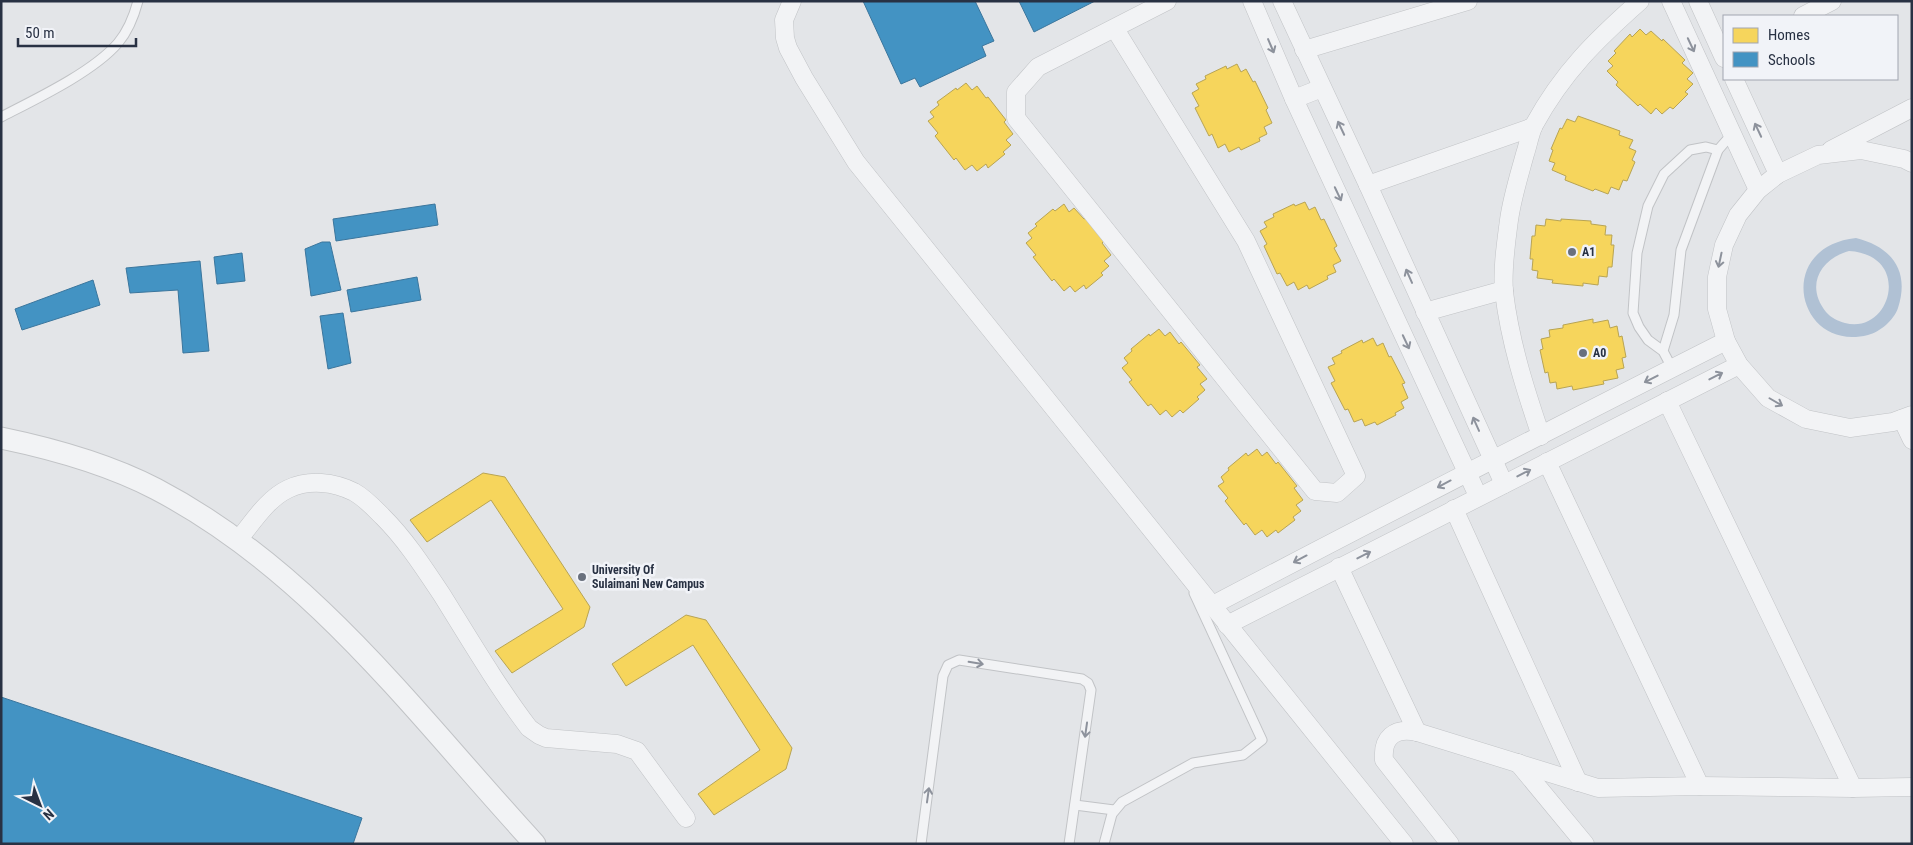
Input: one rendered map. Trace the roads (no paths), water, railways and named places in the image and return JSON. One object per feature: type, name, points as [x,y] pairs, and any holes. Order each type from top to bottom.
[{"type":"street","points":[[792,1],[784,20],[785,38],[788,48],[856,162],[1404,844]]},
{"type":"street","points":[[1115,29],[1246,241],[1356,476],[1337,493],[1316,491],[1016,118],[1016,92],[1038,67],[1167,1]]},
{"type":"street","points":[[1252,1],[1294,99],[1478,496]]},
{"type":"street","points":[[1282,1],[1504,484]]},
{"type":"street","points":[[1304,50],[1468,1]]},
{"type":"street","points":[[1541,436],[1521,374],[1510,331],[1504,290],[1506,243],[1512,200],[1533,127],[1574,64],[1598,38],[1640,1]]},
{"type":"street","points":[[1670,1],[1758,190]]},
{"type":"street","points":[[1698,1],[1723,55]]},
{"type":"street","points":[[1805,15],[1832,1]]},
{"type":"street","points":[[1734,80],[1778,174]]},
{"type":"street","points":[[1294,99],[1322,88]]},
{"type":"street","points":[[1912,108],[1822,155],[1778,174],[1758,190],[1738,215],[1724,245],[1717,277],[1718,310],[1726,341],[1738,365],[1768,398],[1806,419],[1850,428],[1893,422],[1907,417],[1912,440]]},
{"type":"street","points":[[1368,185],[1533,127]]},
{"type":"street","points":[[1822,155],[1861,150],[1904,159],[1912,163]]},
{"type":"street","points":[[1425,312],[1504,290]]},
{"type":"street","points":[[1211,606],[1492,459],[1541,436],[1726,341]]},
{"type":"street","points":[[1227,625],[1738,365]]},
{"type":"street","points":[[1667,401],[1854,788]]},
{"type":"street","points":[[1,438],[71,455],[155,488],[195,511],[238,540],[310,598],[344,632],[535,844]]},
{"type":"street","points":[[1547,462],[1700,786]]},
{"type":"street","points":[[238,540],[269,503],[295,486],[317,483],[327,484],[356,493],[397,531],[418,559],[529,728],[546,738],[617,744],[637,751],[686,818]]},
{"type":"street","points":[[1454,509],[1578,782]]},
{"type":"street","points":[[1339,568],[1417,732]]},
{"type":"street","points":[[1272,574],[1284,596]]},
{"type":"street","points":[[1450,844],[1384,760],[1383,750],[1387,739],[1396,732],[1406,730],[1417,732],[1598,788],[1700,786],[1912,788]]},
{"type":"street","points":[[1518,763],[1585,844]]},
{"type":"lane","points":[[1,117],[88,69],[118,43],[134,17],[138,1]]},
{"type":"lane","points":[[1663,351],[1674,315],[1680,250],[1718,150],[1732,134]]},
{"type":"lane","points":[[1672,368],[1663,351],[1648,340],[1639,327],[1633,313],[1637,253],[1648,206],[1664,174],[1690,150],[1706,147],[1718,150]]},
{"type":"lane","points":[[1104,844],[1110,819],[1114,810],[1122,802],[1193,763],[1243,756],[1262,740],[1185,573]]},
{"type":"lane","points":[[921,844],[943,676],[948,666],[959,660],[1082,679],[1088,683],[1092,690],[1069,844]]},
{"type":"lane","points":[[1075,805],[1114,810]]},
{"type":"water","points":[[1856,238],[1869,242],[1879,248],[1895,262],[1902,283],[1898,308],[1890,321],[1877,331],[1868,335],[1844,336],[1825,329],[1811,315],[1804,297],[1805,277],[1813,259],[1830,245]],"holes":[[[1849,251],[1869,256],[1882,266],[1888,279],[1888,293],[1883,307],[1874,317],[1861,324],[1845,323],[1835,319],[1826,312],[1817,293],[1816,283],[1823,267],[1830,260]]]},
{"type":"place","name":"A1","points":[[1572,252]]},
{"type":"place","name":"A0","points":[[1583,353]]},
{"type":"place","name":"University Of Sulaimani New Campus","points":[[582,577]]}]
